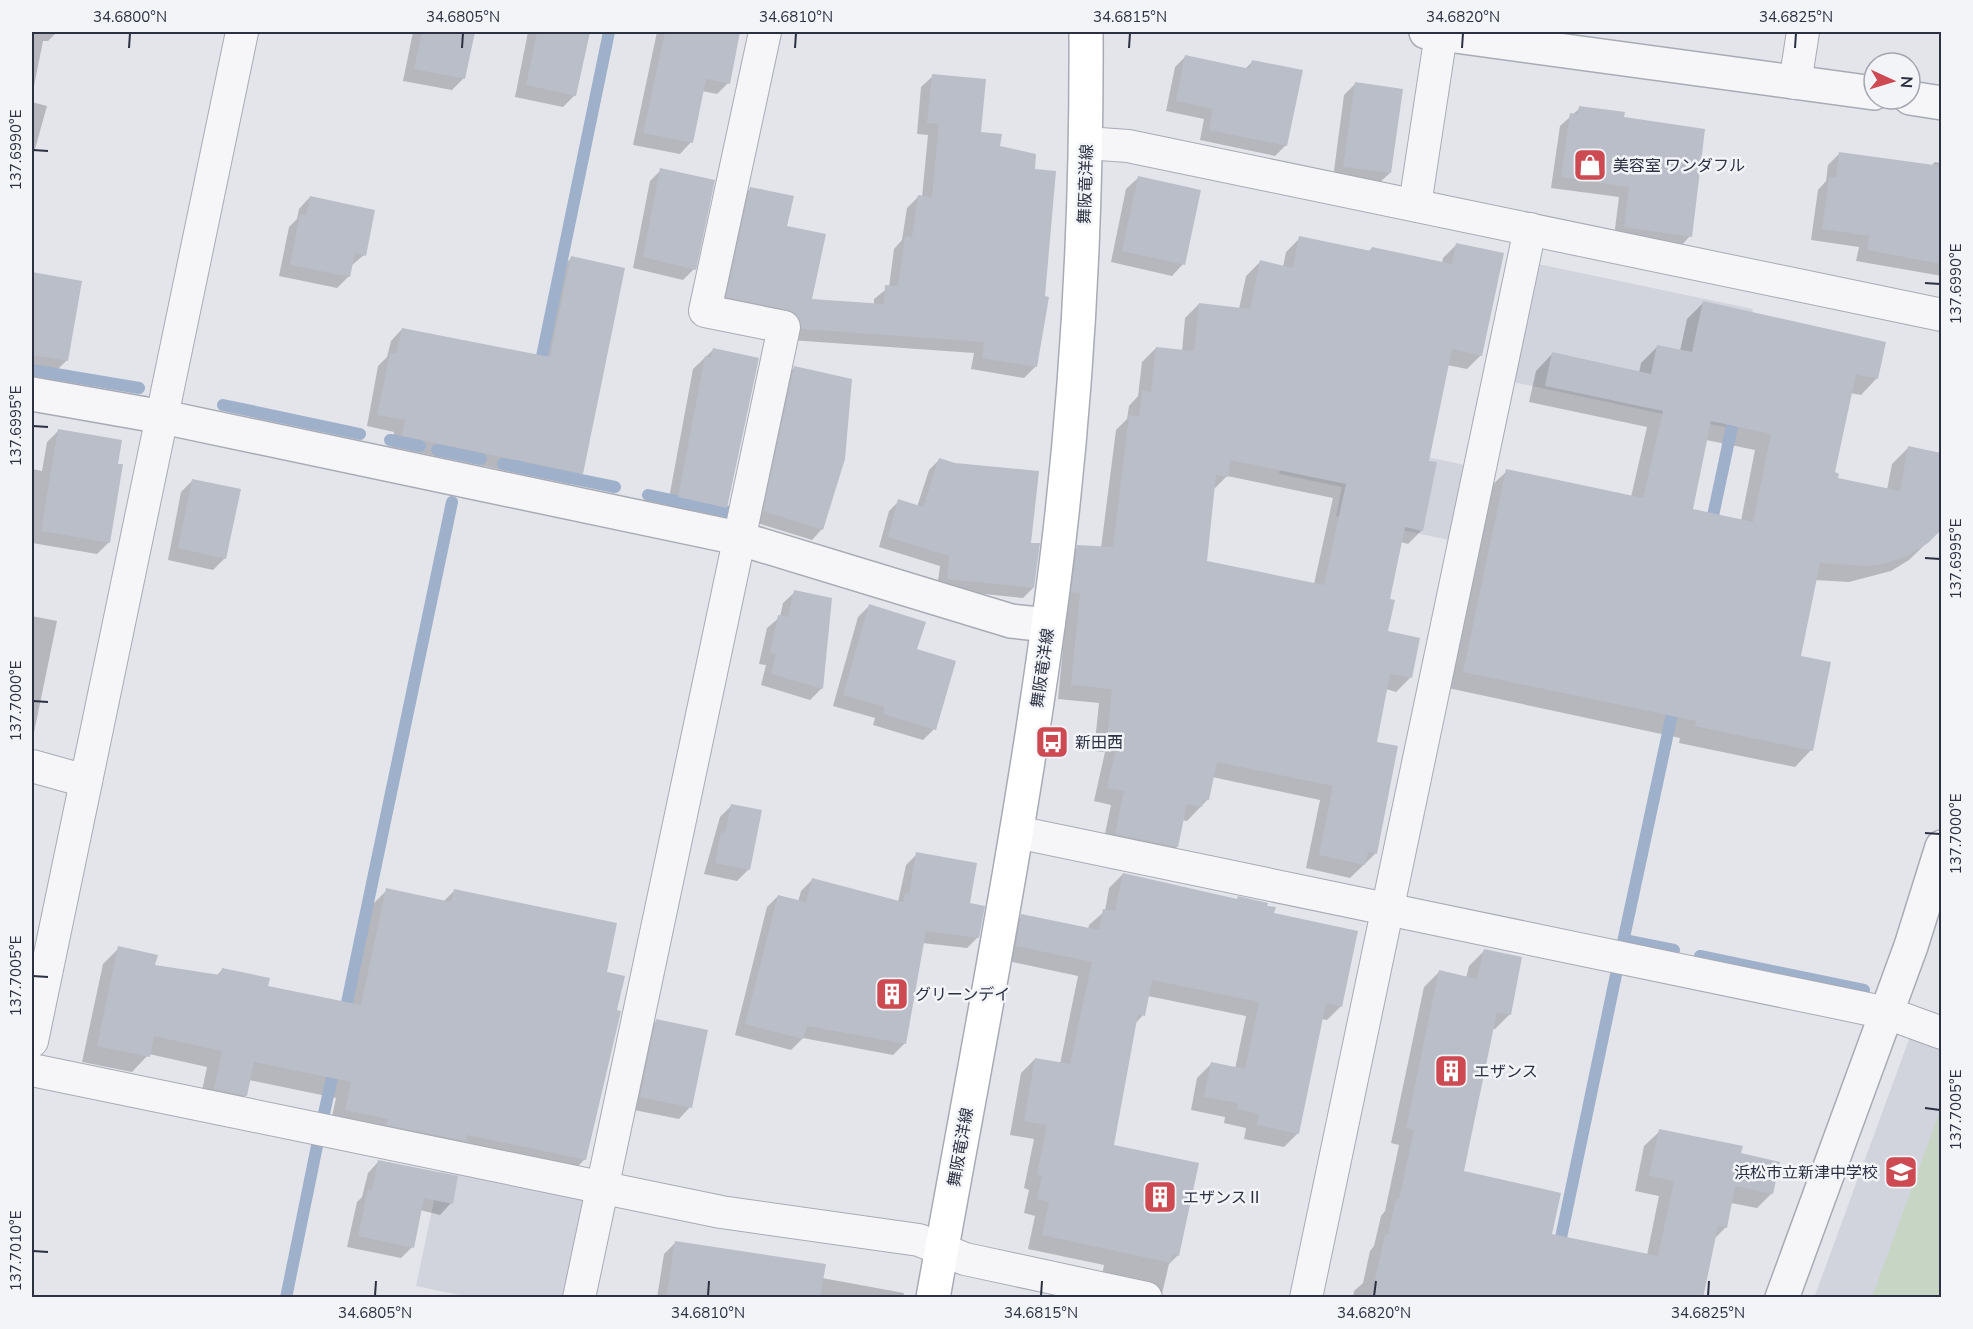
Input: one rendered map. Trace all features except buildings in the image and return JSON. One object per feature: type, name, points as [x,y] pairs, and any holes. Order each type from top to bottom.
[{"type":"main road","name":"舞阪竜洋線","points":[[933,1298],[1016,832],[1048,626],[1076,365],[1086,143],[1086,32]]},
{"type":"street","points":[[32,1041],[242,32]]},
{"type":"street","points":[[579,1298],[784,327],[705,311],[765,32]]},
{"type":"street","points":[[1795,83],[1803,32]]},
{"type":"street","points":[[1415,205],[1447,33],[1862,91]]},
{"type":"street","points":[[1922,100],[1941,103]]},
{"type":"street","points":[[1086,143],[1121,145],[1941,315]]},
{"type":"street","points":[[1306,1298],[1530,229]]},
{"type":"street","points":[[32,394],[163,417],[738,538],[1011,621],[1048,626]]},
{"type":"street","points":[[32,766],[86,781]]},
{"type":"street","points":[[1016,832],[1887,1013],[1941,1033]]},
{"type":"street","points":[[1782,1298],[1887,1013],[1933,880],[1941,847]]},
{"type":"street","points":[[32,1070],[754,1218],[919,1240],[965,1259],[1146,1298]]},
{"type":"shaded area","points":[[1538,264],[1753,309],[1728,428],[1513,382]]},
{"type":"shaded area","points":[[1289,428],[1465,465],[1449,540],[1336,516],[1342,487],[1279,474]]},
{"type":"shaded area","name":"浜松市立新津中学校","points":[[1911,1034],[1941,1046],[1941,1297],[1814,1298]]},
{"type":"shaded area","points":[[441,1167],[579,1195],[586,1205],[566,1297],[469,1297],[416,1286]]},
{"type":"green space","points":[[1941,1108],[1941,1297],[1872,1297]]},
{"type":"waterway","points":[[539,371],[609,32]]},
{"type":"waterway","points":[[32,370],[139,388]]},
{"type":"waterway","points":[[223,405],[360,434]]},
{"type":"waterway","points":[[1710,530],[1735,412]]},
{"type":"waterway","points":[[390,440],[420,446]]},
{"type":"waterway","points":[[519,467],[524,447]]},
{"type":"waterway","points":[[437,450],[481,459]]},
{"type":"waterway","points":[[503,464],[615,487]]},
{"type":"waterway","points":[[648,495],[729,512]]},
{"type":"waterway","points":[[344,1017],[452,502]]},
{"type":"waterway","points":[[1622,947],[1675,700]]},
{"type":"waterway","points":[[1624,940],[1674,950]]},
{"type":"waterway","points":[[1700,956],[1864,990]]},
{"type":"waterway","points":[[1558,1252],[1617,970]]},
{"type":"waterway","points":[[323,1118],[335,1064]]},
{"type":"waterway","points":[[286,1298],[318,1141]]},
{"type":"place","name":"美容室 ワンダフル","points":[[1590,165]]},
{"type":"place","name":"新田西","points":[[1052,742]]},
{"type":"place","name":"グリーンデイ","points":[[892,994]]},
{"type":"place","name":"エザンス","points":[[1451,1071]]},
{"type":"place","name":"浜松市立新津中学校","points":[[1901,1172]]},
{"type":"place","name":"エザンスⅡ","points":[[1160,1197]]}]
